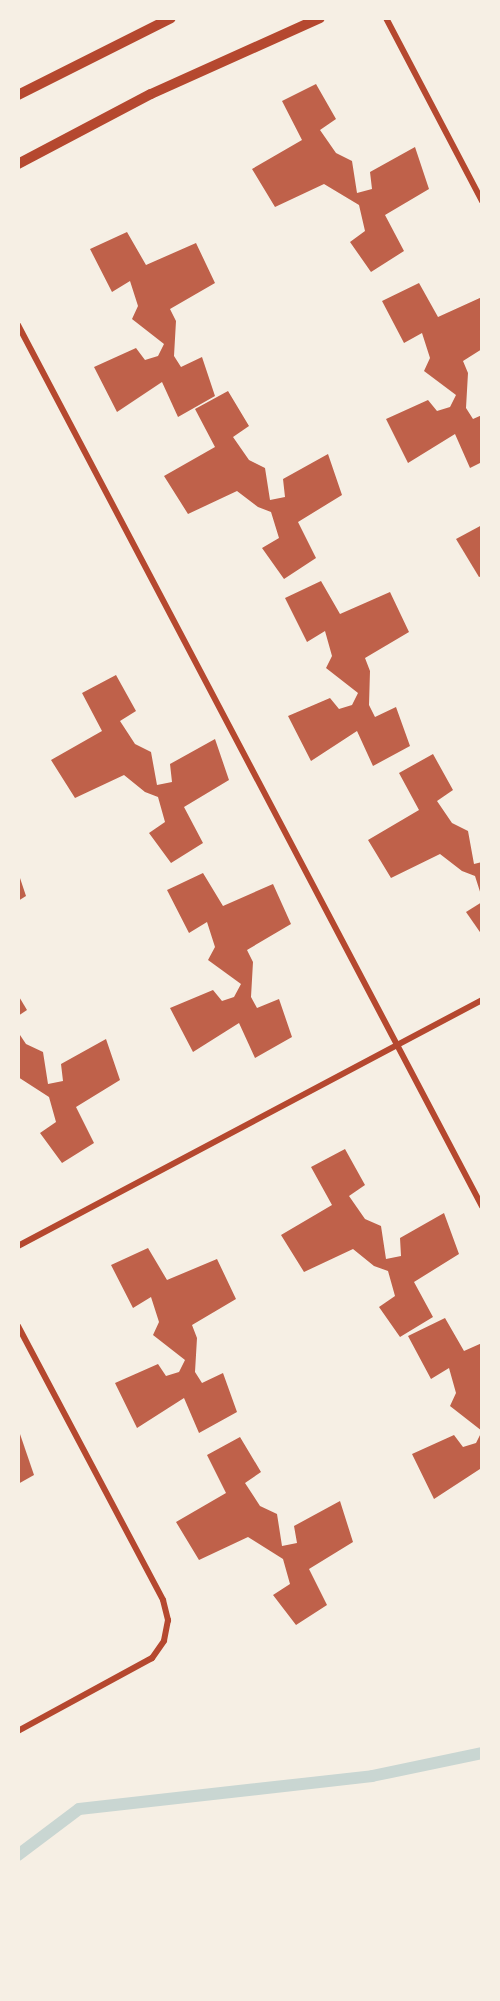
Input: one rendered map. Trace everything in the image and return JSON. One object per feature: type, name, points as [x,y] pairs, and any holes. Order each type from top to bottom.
[{"type":"street","points":[[18,95],[171,18]]},
{"type":"street","points":[[18,164],[151,94],[320,18]]},
{"type":"street","points":[[386,18],[482,201]]},
{"type":"street","points":[[18,326],[482,1206]]},
{"type":"street","points":[[18,1246],[482,1000]]},
{"type":"street","points":[[18,1326],[167,1610],[164,1641],[143,1664],[18,1731]]},
{"type":"building","points":[[316,84],[336,119],[320,130],[336,153],[352,161],[357,193],[372,189],[370,172],[415,147],[429,189],[385,215],[404,251],[371,272],[350,242],[365,231],[359,205],[324,184],[275,207],[252,169],[302,140],[282,101]]},
{"type":"building","points":[[127,232],[146,265],[196,243],[215,283],[170,309],[176,321],[174,356],[181,367],[202,357],[215,396],[178,417],[162,382],[117,412],[94,367],[136,348],[145,360],[158,356],[164,344],[132,319],[138,306],[130,281],[112,292],[90,249]]},
{"type":"building","points":[[419,283],[438,317],[482,297],[482,349],[463,361],[468,373],[466,408],[473,419],[482,415],[482,462],[470,468],[455,434],[408,463],[386,419],[428,400],[437,411],[450,407],[456,395],[424,371],[430,358],[422,333],[404,343],[382,301]]},
{"type":"building","points":[[228,391],[249,426],[233,437],[249,460],[265,468],[270,500],[285,497],[283,479],[328,454],[342,495],[298,522],[316,558],[284,579],[262,548],[279,538],[271,512],[258,507],[237,491],[188,514],[164,476],[215,447],[195,409]]},
{"type":"building","points":[[482,525],[482,576],[479,577],[456,539]]},
{"type":"building","points":[[321,581],[340,614],[390,592],[409,632],[365,658],[370,671],[369,705],[375,717],[396,707],[410,746],[373,766],[357,731],[311,761],[288,716],[330,698],[339,709],[352,705],[358,693],[326,668],[332,656],[325,631],[307,642],[285,598]]},
{"type":"building","points":[[116,675],[136,711],[120,721],[135,744],[151,752],[157,785],[172,782],[170,764],[215,739],[229,780],[184,807],[203,843],[171,863],[149,833],[165,822],[158,797],[145,792],[124,775],[75,798],[51,760],[102,731],[82,693]]},
{"type":"building","points":[[433,754],[453,790],[437,801],[452,823],[468,831],[474,864],[482,862],[482,898],[475,876],[462,871],[440,854],[391,878],[368,840],[419,810],[399,773]]},
{"type":"building","points":[[18,872],[26,896],[18,901]]},
{"type":"building","points":[[203,873],[223,906],[273,884],[291,924],[247,950],[253,962],[251,997],[257,1008],[279,999],[292,1037],[255,1058],[239,1023],[193,1052],[170,1008],[213,990],[222,1001],[234,997],[241,984],[208,960],[215,947],[207,922],[189,933],[167,890]]},
{"type":"building","points":[[482,902],[482,935],[466,912]]},
{"type":"building","points":[[18,995],[27,1010],[18,1016]]},
{"type":"building","points":[[18,1032],[26,1044],[43,1052],[48,1084],[63,1081],[61,1064],[106,1039],[120,1080],[76,1107],[94,1143],[62,1163],[40,1133],[56,1122],[49,1097],[18,1077]]},
{"type":"building","points":[[345,1149],[365,1185],[349,1196],[365,1219],[381,1226],[386,1259],[401,1256],[400,1238],[444,1213],[459,1254],[414,1282],[433,1317],[400,1337],[379,1307],[395,1296],[388,1271],[374,1266],[353,1249],[304,1272],[281,1235],[332,1205],[311,1167]]},
{"type":"building","points":[[148,1248],[167,1280],[217,1259],[236,1299],[192,1325],[197,1338],[195,1372],[202,1383],[223,1373],[237,1412],[199,1433],[184,1398],[137,1428],[115,1383],[158,1364],[166,1376],[179,1372],[185,1360],[153,1335],[159,1322],[151,1297],[133,1308],[111,1265]]},
{"type":"building","points":[[445,1318],[464,1351],[482,1343],[482,1431],[450,1406],[456,1393],[449,1368],[431,1379],[408,1336]]},
{"type":"building","points":[[482,1431],[482,1473],[480,1469],[434,1499],[412,1454],[454,1435],[463,1447],[476,1443]]},
{"type":"building","points":[[20,1434],[34,1475],[18,1484],[18,1435]]},
{"type":"building","points":[[240,1437],[261,1472],[245,1483],[260,1506],[277,1514],[282,1546],[297,1543],[294,1526],[340,1501],[353,1542],[309,1569],[327,1605],[296,1625],[273,1595],[290,1584],[283,1559],[248,1537],[199,1560],[176,1522],[226,1493],[207,1455]]},
{"type":"waterway","points":[[18,1855],[79,1809],[372,1776],[482,1753]]}]
